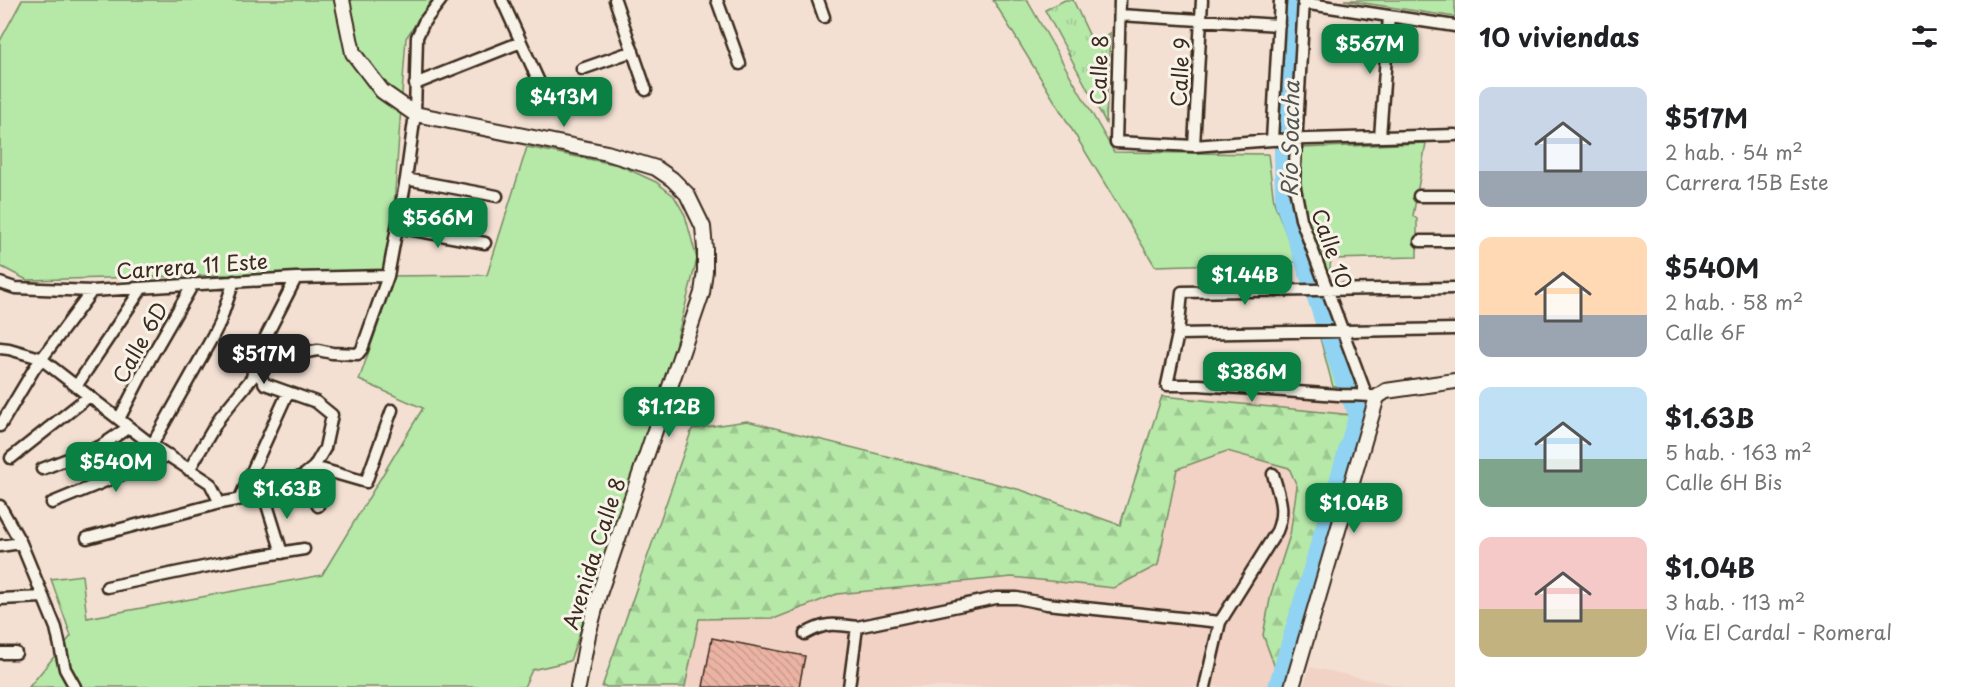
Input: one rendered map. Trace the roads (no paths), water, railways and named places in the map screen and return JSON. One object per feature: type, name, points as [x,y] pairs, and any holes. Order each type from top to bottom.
[{"type":"main road","points":[[342,0],[352,53],[382,91],[415,114]]},
{"type":"main road","name":"Avenida Calle 8","points":[[415,114],[607,153],[656,168],[672,179],[687,194],[702,227],[705,249],[702,293],[599,594],[578,687]]},
{"type":"main road","points":[[1292,687],[1367,396],[1455,381]]},
{"type":"street","points":[[255,364],[318,350],[351,355],[358,354],[362,349],[388,276],[406,179],[415,114],[417,37],[424,22],[441,0]]},
{"type":"street","points":[[502,0],[540,84]]},
{"type":"street","points":[[615,0],[646,90]]},
{"type":"street","points":[[717,0],[740,64]]},
{"type":"street","points":[[818,0],[824,17]]},
{"type":"street","name":"Calle 8","points":[[1120,0],[1116,142],[1194,146]]},
{"type":"street","name":"Calle 9","points":[[1194,146],[1202,0]]},
{"type":"street","points":[[1275,140],[1280,0]]},
{"type":"street","points":[[1304,2],[1455,26]]},
{"type":"street","name":"Calle 10","points":[[1304,2],[1294,139],[1294,183],[1301,219],[1324,290],[1338,330],[1367,396]]},
{"type":"street","points":[[1120,15],[1279,25]]},
{"type":"street","points":[[1380,137],[1389,16]]},
{"type":"street","points":[[415,84],[521,42]]},
{"type":"street","points":[[582,69],[633,51]]},
{"type":"street","points":[[1194,146],[1294,139],[1455,135]]},
{"type":"street","points":[[406,179],[496,196]]},
{"type":"street","points":[[1419,196],[1455,196]]},
{"type":"street","points":[[397,227],[485,243]]},
{"type":"street","points":[[1420,241],[1455,241]]},
{"type":"street","name":"Carrera 11 Este","points":[[0,283],[15,288],[92,291],[234,281],[388,276]]},
{"type":"street","points":[[189,470],[220,417],[252,378],[256,356],[296,278]]},
{"type":"street","points":[[152,445],[216,330],[234,281]]},
{"type":"street","name":"Calle 6D","points":[[119,419],[151,357],[194,284]]},
{"type":"street","points":[[77,385],[142,288]]},
{"type":"street","points":[[1367,396],[1167,385],[1178,334],[1182,292],[1455,288]]},
{"type":"street","points":[[0,426],[41,359],[92,291]]},
{"type":"street","points":[[1178,334],[1455,329]]},
{"type":"street","points":[[0,348],[41,359],[152,445],[210,483],[220,503]]},
{"type":"street","points":[[87,538],[240,498],[264,495],[304,475],[314,467],[325,448],[332,415],[316,402],[265,384],[255,364]]},
{"type":"street","points":[[240,498],[288,393]]},
{"type":"street","points":[[11,458],[88,397]]},
{"type":"street","points":[[314,467],[366,482],[392,410]]},
{"type":"street","points":[[42,469],[101,446],[129,427]]},
{"type":"street","points":[[52,503],[169,455]]},
{"type":"street","points":[[1205,687],[1220,622],[1277,531],[1282,519],[1283,509],[1273,474]]},
{"type":"street","points":[[304,475],[318,506]]},
{"type":"street","points":[[264,495],[282,553]]},
{"type":"street","points":[[0,506],[21,543],[56,628],[65,669],[75,687]]},
{"type":"street","points":[[0,546],[21,543]]},
{"type":"street","points":[[107,587],[242,559],[304,549]]},
{"type":"street","points":[[0,599],[43,597]]},
{"type":"street","points":[[805,634],[820,625],[857,627],[996,598],[1017,598],[1047,604],[1220,622]]},
{"type":"street","points":[[849,687],[857,627]]},
{"type":"street","points":[[0,653],[16,652]]},
{"type":"waterway","name":"Río Soacha","points":[[1278,687],[1359,414],[1350,396],[1285,202],[1284,156],[1293,0]]}]
